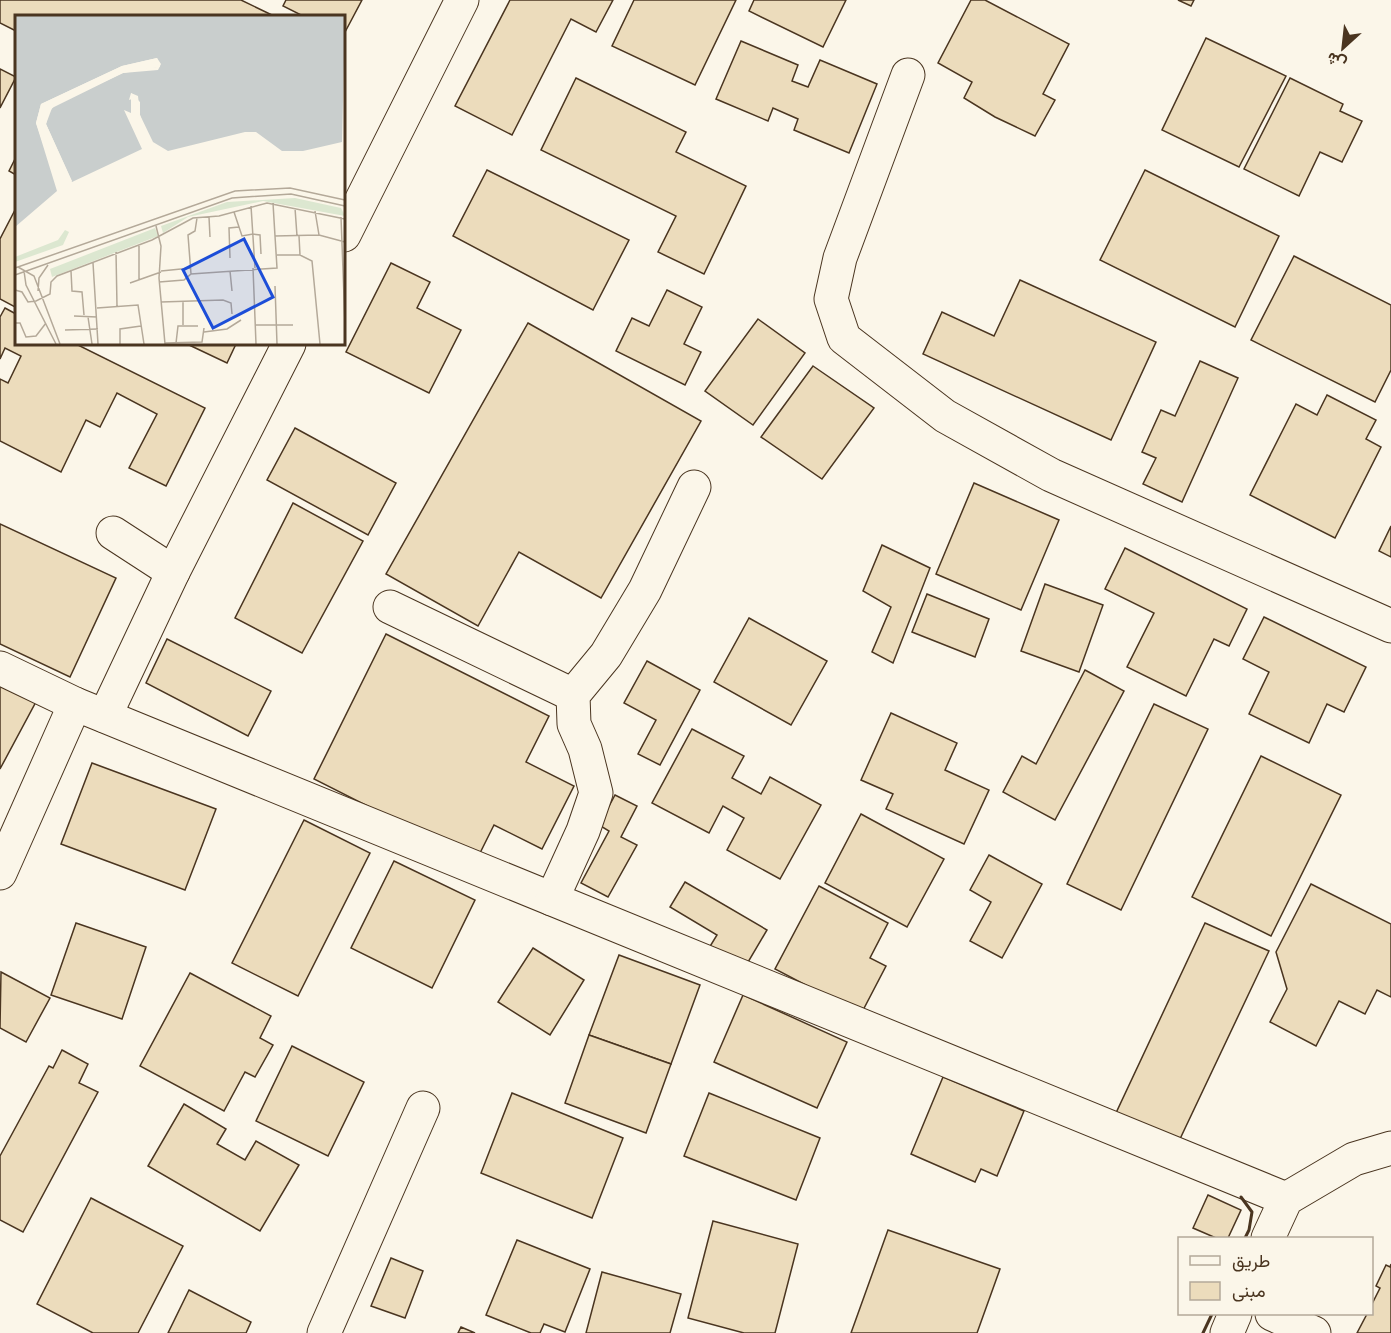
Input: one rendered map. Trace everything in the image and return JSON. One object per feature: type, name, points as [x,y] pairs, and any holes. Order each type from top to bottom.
[{"type":"street","points":[[345,233],[462,0]]},
{"type":"street","points":[[908,75],[840,258],[831,299],[844,338],[945,416],[1051,475],[1391,626]]},
{"type":"street","points":[[105,716],[173,572],[287,345]]},
{"type":"street","points":[[552,899],[584,831],[596,793],[585,749],[574,724],[573,695],[606,655],[645,591],[694,487]]},
{"type":"street","points":[[113,533],[173,572]]},
{"type":"street","points":[[390,607],[573,695]]},
{"type":"street","points":[[0,668],[75,704],[1286,1199]]},
{"type":"street","points":[[0,873],[75,704]]},
{"type":"street","points":[[324,1333],[423,1108]]},
{"type":"street","points":[[1269,1237],[1286,1199],[1354,1159],[1391,1148]]},
{"type":"street","points":[[1227,1333],[1235,1315]]},
{"type":"street","points":[[1274,1315],[1314,1333]]},
{"type":"building","points":[[0,0],[241,0],[272,15],[15,15],[15,30],[0,23]]},
{"type":"building","points":[[286,0],[362,0],[345,32],[345,15],[301,15],[283,6]]},
{"type":"building","points":[[510,0],[613,0],[596,32],[571,19],[512,135],[455,106]]},
{"type":"building","points":[[634,0],[736,0],[695,85],[612,46]]},
{"type":"building","points":[[754,0],[846,0],[823,47],[749,11]]},
{"type":"building","points":[[971,0],[985,0],[1069,44],[1043,94],[1055,100],[1035,136],[995,117],[964,98],[972,82],[938,63]]},
{"type":"building","points":[[1178,0],[1194,0],[1191,6]]},
{"type":"building","points":[[1206,38],[1286,76],[1239,167],[1162,130]]},
{"type":"building","points":[[741,41],[798,65],[792,81],[808,87],[820,60],[877,84],[849,153],[794,130],[798,119],[773,108],[768,121],[716,99]]},
{"type":"building","points":[[0,69],[15,76],[15,79],[0,108]]},
{"type":"building","points":[[576,78],[686,132],[676,152],[746,186],[704,274],[658,252],[676,216],[541,150]]},
{"type":"building","points":[[1290,78],[1343,104],[1340,111],[1362,121],[1342,162],[1320,152],[1299,196],[1244,169]]},
{"type":"building","points":[[15,159],[15,174],[9,171]]},
{"type":"building","points":[[487,170],[629,240],[593,310],[453,236]]},
{"type":"building","points":[[1145,170],[1279,236],[1235,327],[1100,260]]},
{"type":"building","points":[[15,210],[15,307],[0,299],[0,239]]},
{"type":"building","points":[[1294,256],[1391,305],[1391,370],[1375,402],[1251,340]]},
{"type":"building","points":[[391,263],[430,282],[417,308],[461,330],[429,393],[346,352]]},
{"type":"building","points":[[1020,280],[1156,342],[1111,440],[923,354],[942,312],[994,336]]},
{"type":"building","points":[[667,290],[702,307],[684,344],[701,352],[685,385],[616,351],[632,318],[649,326]]},
{"type":"building","points":[[5,308],[15,313],[15,345],[78,345],[205,408],[166,486],[129,468],[157,414],[117,393],[100,427],[86,420],[61,472],[0,441],[0,379],[8,383],[21,356],[5,348],[0,359],[0,317]]},
{"type":"building","points":[[758,319],[805,353],[753,425],[705,391]]},
{"type":"building","points":[[528,323],[701,421],[601,598],[519,552],[478,626],[386,574]]},
{"type":"building","points":[[189,345],[236,345],[227,363]]},
{"type":"building","points":[[1200,361],[1238,378],[1182,502],[1143,484],[1156,458],[1142,452],[1161,410],[1175,416]]},
{"type":"building","points":[[813,366],[874,408],[822,479],[761,437]]},
{"type":"building","points":[[1327,395],[1376,420],[1366,439],[1381,447],[1335,538],[1250,495],[1296,404],[1317,415]]},
{"type":"building","points":[[295,428],[396,483],[368,535],[267,480]]},
{"type":"building","points":[[974,483],[1059,520],[1021,610],[936,574]]},
{"type":"building","points":[[293,503],[363,541],[302,653],[235,618]]},
{"type":"building","points":[[0,524],[116,578],[70,677],[0,644]]},
{"type":"building","points":[[1391,526],[1391,557],[1379,551]]},
{"type":"building","points":[[882,545],[930,568],[893,663],[872,652],[891,607],[863,591]]},
{"type":"building","points":[[1125,548],[1247,609],[1229,646],[1214,639],[1186,696],[1127,667],[1154,613],[1105,589]]},
{"type":"building","points":[[1045,584],[1103,605],[1079,672],[1021,651]]},
{"type":"building","points":[[927,594],[989,619],[975,657],[912,632]]},
{"type":"building","points":[[1264,617],[1366,667],[1344,712],[1327,704],[1309,743],[1249,714],[1269,672],[1243,659]]},
{"type":"building","points":[[749,618],[827,661],[791,725],[714,682]]},
{"type":"building","points":[[386,634],[549,716],[526,762],[574,786],[542,849],[494,825],[476,861],[314,779]]},
{"type":"building","points":[[167,639],[271,691],[248,736],[146,683]]},
{"type":"building","points":[[647,661],[700,690],[660,765],[638,754],[656,720],[624,703]]},
{"type":"building","points":[[1085,670],[1124,691],[1055,820],[1003,792],[1022,756],[1036,764]]},
{"type":"building","points":[[0,677],[38,698],[0,769]]},
{"type":"building","points":[[1154,704],[1208,729],[1121,910],[1067,884]]},
{"type":"building","points":[[891,713],[957,743],[945,770],[989,790],[964,844],[886,809],[893,794],[861,780]]},
{"type":"building","points":[[692,729],[744,756],[732,778],[761,794],[770,777],[821,805],[780,879],[727,850],[744,818],[723,806],[709,833],[652,803]]},
{"type":"building","points":[[1261,756],[1341,795],[1271,936],[1192,897]]},
{"type":"building","points":[[92,763],[216,809],[185,890],[61,844]]},
{"type":"building","points":[[615,795],[637,806],[621,837],[637,845],[608,897],[581,883],[609,831],[599,825]]},
{"type":"building","points":[[861,814],[944,859],[907,927],[825,883]]},
{"type":"building","points":[[304,820],[370,853],[298,996],[232,963]]},
{"type":"building","points":[[989,855],[1042,884],[1002,958],[970,941],[991,902],[970,890]]},
{"type":"building","points":[[394,861],[475,900],[432,988],[351,948]]},
{"type":"building","points":[[685,882],[767,930],[744,969],[709,948],[717,935],[670,907]]},
{"type":"building","points":[[1311,884],[1391,924],[1391,997],[1377,990],[1365,1014],[1339,1001],[1316,1046],[1270,1022],[1287,989],[1276,952]]},
{"type":"building","points":[[819,886],[888,923],[870,958],[886,966],[861,1014],[775,969]]},
{"type":"building","points":[[76,923],[146,947],[122,1019],[51,995]]},
{"type":"building","points":[[1205,923],[1269,951],[1179,1141],[1116,1113]]},
{"type":"building","points":[[533,948],[584,980],[550,1035],[498,1002]]},
{"type":"building","points":[[619,955],[700,985],[671,1064],[589,1035]]},
{"type":"building","points":[[1,972],[50,998],[26,1042],[0,1028]]},
{"type":"building","points":[[190,973],[271,1016],[260,1038],[273,1045],[255,1077],[245,1072],[224,1111],[140,1066]]},
{"type":"building","points":[[743,995],[847,1042],[817,1108],[714,1062]]},
{"type":"building","points":[[589,1035],[671,1064],[646,1133],[565,1103]]},
{"type":"building","points":[[292,1046],[364,1082],[328,1156],[256,1121]]},
{"type":"building","points":[[62,1050],[88,1064],[79,1083],[98,1092],[23,1232],[0,1220],[0,1156],[49,1066],[53,1068]]},
{"type":"building","points":[[943,1077],[1024,1111],[997,1176],[981,1169],[975,1182],[911,1154]]},
{"type":"building","points":[[512,1093],[623,1138],[592,1218],[481,1173]]},
{"type":"building","points":[[709,1093],[820,1138],[796,1200],[684,1156]]},
{"type":"building","points":[[184,1104],[226,1129],[217,1144],[245,1160],[256,1141],[299,1165],[260,1231],[148,1166]]},
{"type":"building","points":[[1208,1195],[1241,1210],[1228,1237],[1214,1237],[1193,1228]]},
{"type":"building","points":[[91,1198],[183,1246],[138,1333],[93,1333],[37,1304]]},
{"type":"building","points":[[713,1221],[798,1244],[775,1333],[744,1333],[688,1318]]},
{"type":"building","points":[[888,1230],[1000,1269],[977,1333],[851,1333]]},
{"type":"building","points":[[517,1240],[590,1269],[565,1332],[544,1324],[540,1333],[531,1333],[486,1315]]},
{"type":"building","points":[[391,1258],[423,1271],[405,1318],[371,1306]]},
{"type":"building","points":[[1391,1264],[1391,1333],[1357,1333],[1366,1315],[1373,1315],[1373,1302],[1380,1288],[1376,1286],[1386,1265],[1390,1267]]},
{"type":"building","points":[[602,1272],[681,1294],[670,1333],[586,1333]]},
{"type":"building","points":[[189,1290],[251,1322],[246,1333],[168,1333]]},
{"type":"building","points":[[461,1327],[475,1333],[458,1333]]},
{"type":"wall","points":[[1241,1197],[1252,1212],[1246,1237]]},
{"type":"wall","points":[[1203,1333],[1212,1315]]}]
